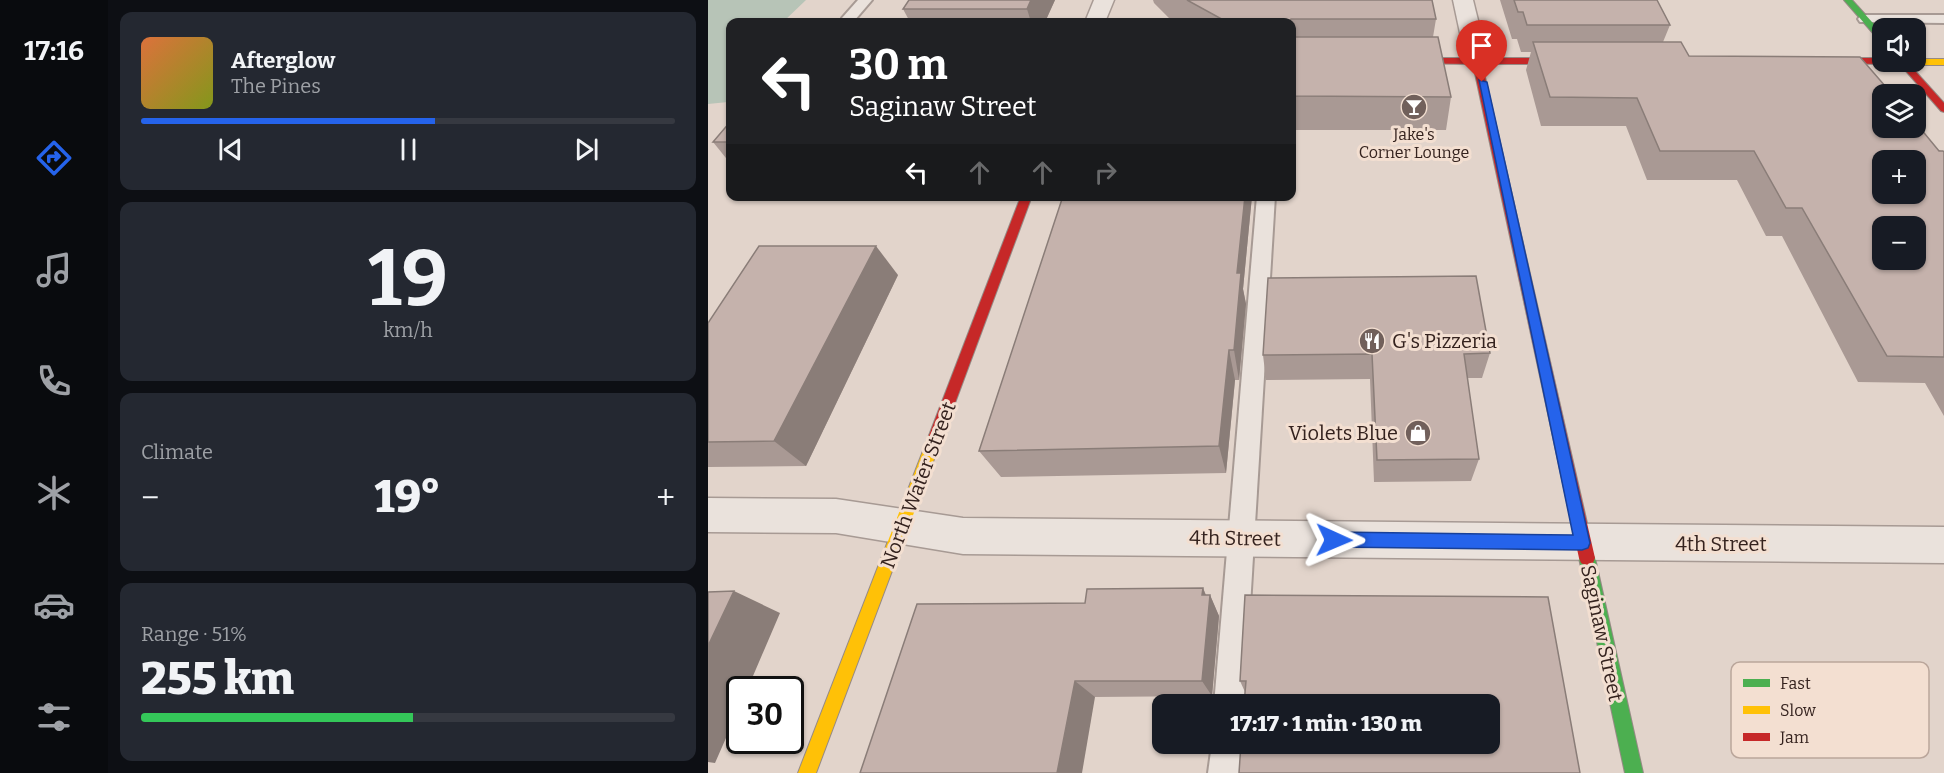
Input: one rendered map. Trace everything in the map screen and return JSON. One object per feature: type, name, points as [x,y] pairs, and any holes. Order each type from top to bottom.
[{"type":"street","points":[[1097,18],[1104,0]]},
{"type":"street","name":"Saginaw Street","points":[[1463,0],[1634,773]]},
{"type":"street","points":[[1848,0],[1872,27]]},
{"type":"street","points":[[1382,61],[1581,61]]},
{"type":"street","points":[[1805,61],[1872,62]]},
{"type":"street","points":[[1926,62],[1944,62]]},
{"type":"street","points":[[1912,72],[1944,108]]},
{"type":"street","name":"North Water Street","points":[[807,773],[1025,201]]},
{"type":"street","name":"4th Street","points":[[708,515],[836,516],[963,536],[1944,545]]},
{"type":"lane","points":[[849,18],[865,0]]},
{"type":"lane","points":[[1865,19],[1944,19]]},
{"type":"lane","points":[[1230,694],[1266,201]]},
{"type":"lane","points":[[1224,773],[1226,754]]},
{"type":"shaded area","points":[[708,0],[806,0],[787,18],[726,18],[726,102],[708,104]]},
{"type":"building","points":[[909,0],[1031,0],[1027,9],[903,9]]},
{"type":"building","points":[[1187,0],[1432,0],[1436,19],[1296,19],[1220,18]]},
{"type":"building","points":[[1514,0],[1657,0],[1670,25],[1527,25],[1523,12],[1518,12]]},
{"type":"building","points":[[1296,37],[1438,37],[1451,97],[1296,96]]},
{"type":"building","points":[[1533,42],[1681,42],[1689,56],[1860,57],[1883,84],[1872,84],[1872,138],[1926,138],[1926,135],[1939,151],[1944,152],[1944,357],[1887,356],[1802,208],[1786,208],[1754,151],[1660,151],[1637,98],[1550,97]]},
{"type":"building","points":[[726,127],[726,142],[713,142]]},
{"type":"building","points":[[1061,201],[1244,201],[1237,273],[1241,273],[1234,350],[1229,350],[1219,446],[979,451]]},
{"type":"building","points":[[759,246],[876,246],[774,441],[708,442],[708,323]]},
{"type":"building","points":[[1476,276],[1490,353],[1464,354],[1479,459],[1377,460],[1372,354],[1263,355],[1268,278]]},
{"type":"building","points":[[1203,588],[1202,595],[1210,595],[1202,681],[1075,681],[1057,773],[860,773],[917,604],[1085,603],[1087,589]]},
{"type":"building","points":[[734,591],[708,646],[708,592]]},
{"type":"building","points":[[1245,595],[1548,597],[1580,773],[1239,773],[1240,754],[1500,754],[1500,694],[1245,694],[1246,681],[1240,681]]},
{"type":"traffic: fast","points":[[1848,0],[1872,27]]},
{"type":"traffic: fast","points":[[1587,558],[1634,773]]},
{"type":"traffic: slow","points":[[1926,62],[1944,62]]},
{"type":"traffic: slow","points":[[807,773],[935,438]]},
{"type":"traffic: jam","points":[[1398,61],[1572,61]]},
{"type":"traffic: jam","points":[[1477,61],[1587,558]]},
{"type":"traffic: jam","points":[[1821,61],[1872,61]]},
{"type":"traffic: jam","points":[[1912,72],[1944,109]]},
{"type":"traffic: jam","points":[[935,438],[1025,201]]},
{"type":"place","name":"Jake's Corner Lounge","points":[[1414,107]]},
{"type":"place","name":"G's Pizzeria","points":[[1372,341]]},
{"type":"place","name":"Violets Blue","points":[[1418,433]]},
{"type":"route","points":[[1334,540],[1582,543],[1482,82]]}]
